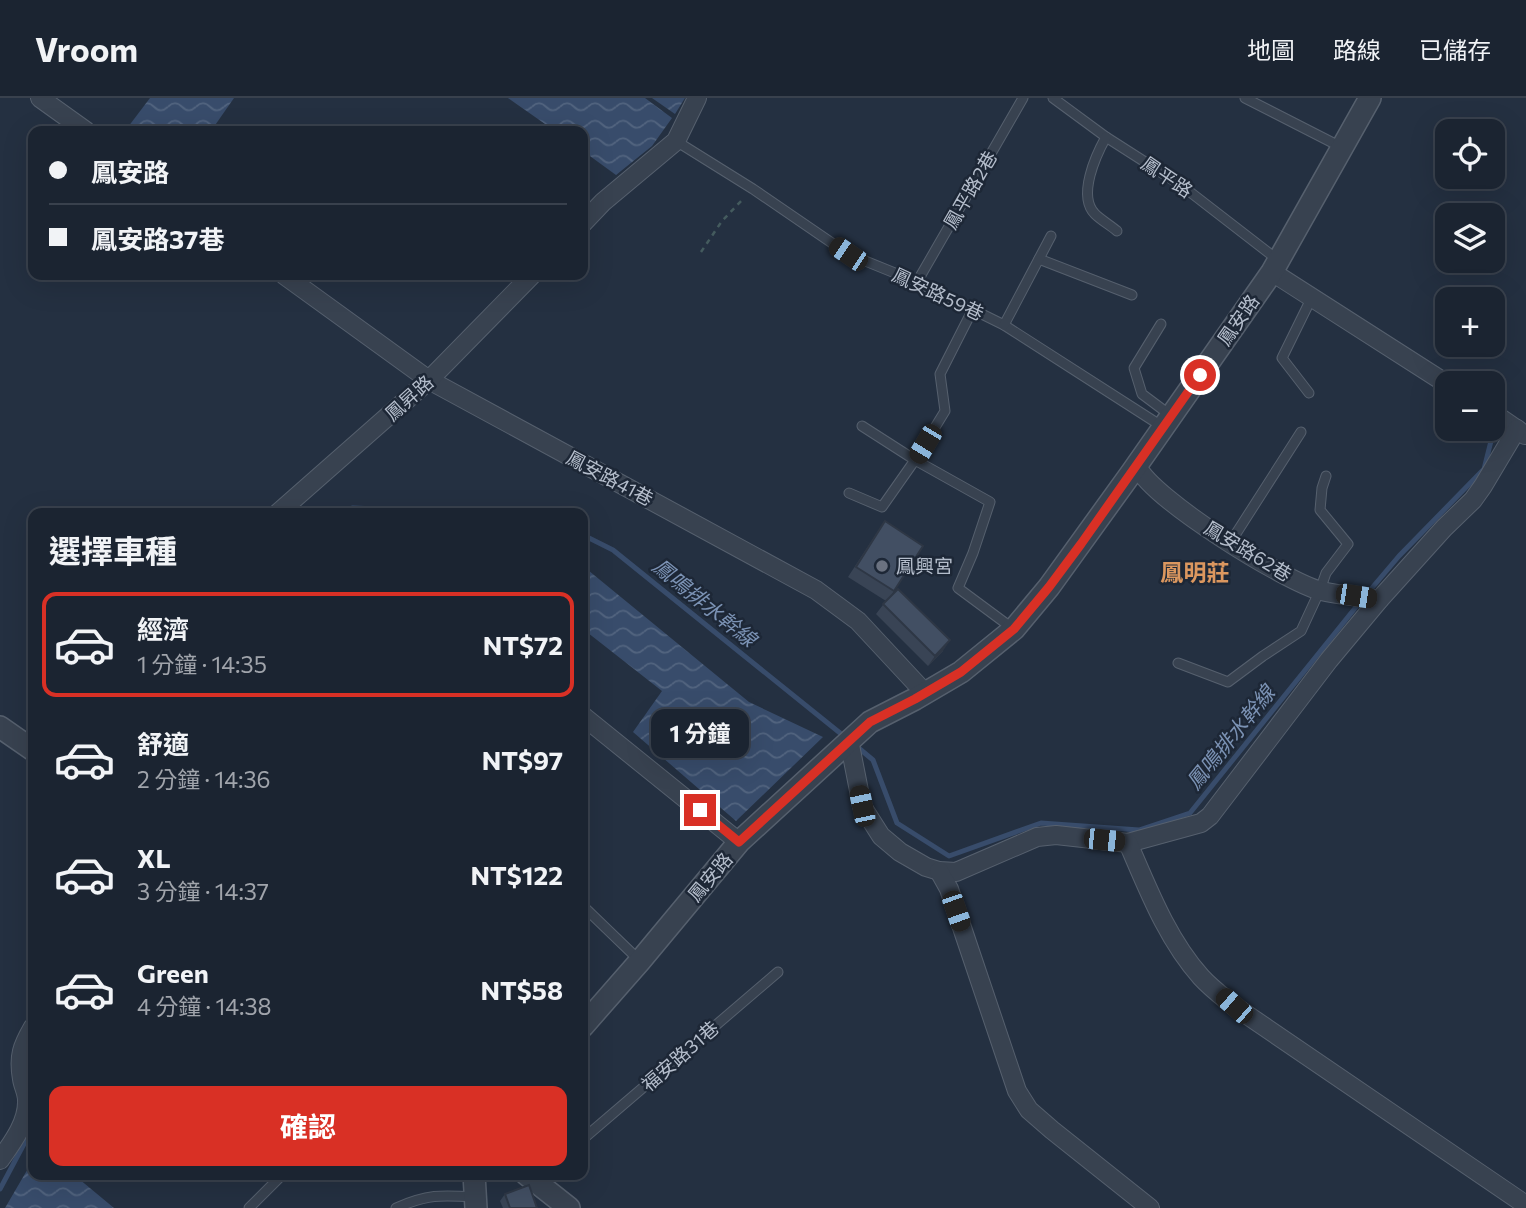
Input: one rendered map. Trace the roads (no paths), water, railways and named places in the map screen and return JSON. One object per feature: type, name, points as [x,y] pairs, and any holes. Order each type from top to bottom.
[{"type":"street","points":[[40,98],[79,126]]},
{"type":"street","points":[[588,218],[676,141],[697,98]]},
{"type":"street","name":"鳳安路","points":[[588,1020],[739,842],[849,740],[870,722],[961,672],[1014,629],[1049,587],[1137,466],[1275,266],[1370,98]]},
{"type":"street","name":"鳳平路","points":[[1275,266],[1312,298],[1435,376]]},
{"type":"street","name":"鳳安路41巷","points":[[291,280],[429,380],[816,590],[858,621],[925,693]]},
{"type":"street","name":"鳳昇路","points":[[284,508],[429,380],[527,280]]},
{"type":"street","points":[[849,740],[862,806],[881,836],[900,852],[939,871],[956,872],[1037,837],[1056,835],[1128,843],[1201,823],[1210,816],[1329,660],[1368,598],[1473,500],[1522,432],[1505,421]]},
{"type":"street","name":"鳳安路62巷","points":[[1137,466],[1151,485],[1186,513],[1284,575],[1320,590],[1368,598]]},
{"type":"street","points":[[588,720],[739,842]]},
{"type":"street","points":[[0,727],[28,747]]},
{"type":"street","points":[[1128,843],[1179,949],[1202,978],[1234,1006],[1526,1205]]},
{"type":"street","points":[[939,871],[962,926],[1017,1091],[1029,1110],[1150,1208]]},
{"type":"street","points":[[0,1160],[22,1125],[27,1101],[20,1059],[28,1036]]},
{"type":"street","points":[[474,1180],[476,1203]]},
{"type":"street","points":[[538,1180],[569,1208]]},
{"type":"lane","name":"鳳平路2巷","points":[[917,282],[1023,98]]},
{"type":"lane","name":"鳳平路","points":[[1052,98],[1106,137],[1181,185],[1275,266]]},
{"type":"lane","points":[[1245,98],[1341,147]]},
{"type":"lane","points":[[1106,137],[1094,159],[1088,197],[1093,213],[1117,230]]},
{"type":"lane","name":"鳳安路59巷","points":[[676,141],[848,254],[917,282],[1004,325],[1167,422]]},
{"type":"lane","points":[[1004,325],[1051,236]]},
{"type":"lane","points":[[1039,259],[1132,295]]},
{"type":"lane","points":[[1309,393],[1282,358],[1312,298]]},
{"type":"lane","points":[[849,493],[881,507],[915,460],[945,411],[940,374],[973,309]]},
{"type":"lane","points":[[1161,324],[1134,368],[1142,394],[1167,422]]},
{"type":"lane","points":[[862,425],[915,460],[990,502],[958,588],[1014,629]]},
{"type":"lane","points":[[1230,543],[1301,432]]},
{"type":"lane","points":[[1178,663],[1228,682],[1301,631],[1326,573],[1348,544],[1320,510],[1326,476]]},
{"type":"lane","points":[[588,911],[640,961]]},
{"type":"lane","name":"福安路31巷","points":[[588,1135],[778,972]]},
{"type":"lane","points":[[249,1208],[277,1180]]},
{"type":"lane","points":[[396,1208],[417,1199],[438,1195],[476,1203]]},
{"type":"water","points":[[150,98],[234,98],[214,126],[129,126]]},
{"type":"water","points":[[508,98],[645,98],[672,118],[652,146],[616,175],[588,155],[588,126],[548,126]]},
{"type":"water","points":[[652,98],[685,98],[675,114]]},
{"type":"water","points":[[588,570],[749,702],[823,737],[736,821],[633,732],[662,691],[588,633]]},
{"type":"water","points":[[28,1169],[28,1180],[80,1180],[114,1208],[5,1208]]},
{"type":"waterway","name":"鳳鳴排水幹線","points":[[1366,595],[1399,556],[1484,469],[1491,441]]},
{"type":"waterway","name":"鳳鳴排水幹線","points":[[588,538],[613,550],[845,737]]},
{"type":"waterway","name":"鳳鳴排水幹線","points":[[855,745],[873,760],[897,823],[949,856],[1041,823],[1139,830],[1190,813],[1360,602]]},
{"type":"waterway","name":"鳳鳴排水幹線","points":[[0,1189],[28,1136]]},
{"type":"place","name":"鳳興宮","points":[[882,566]]},
{"type":"district","name":"鳳明莊","points":[[1195,573]]}]
